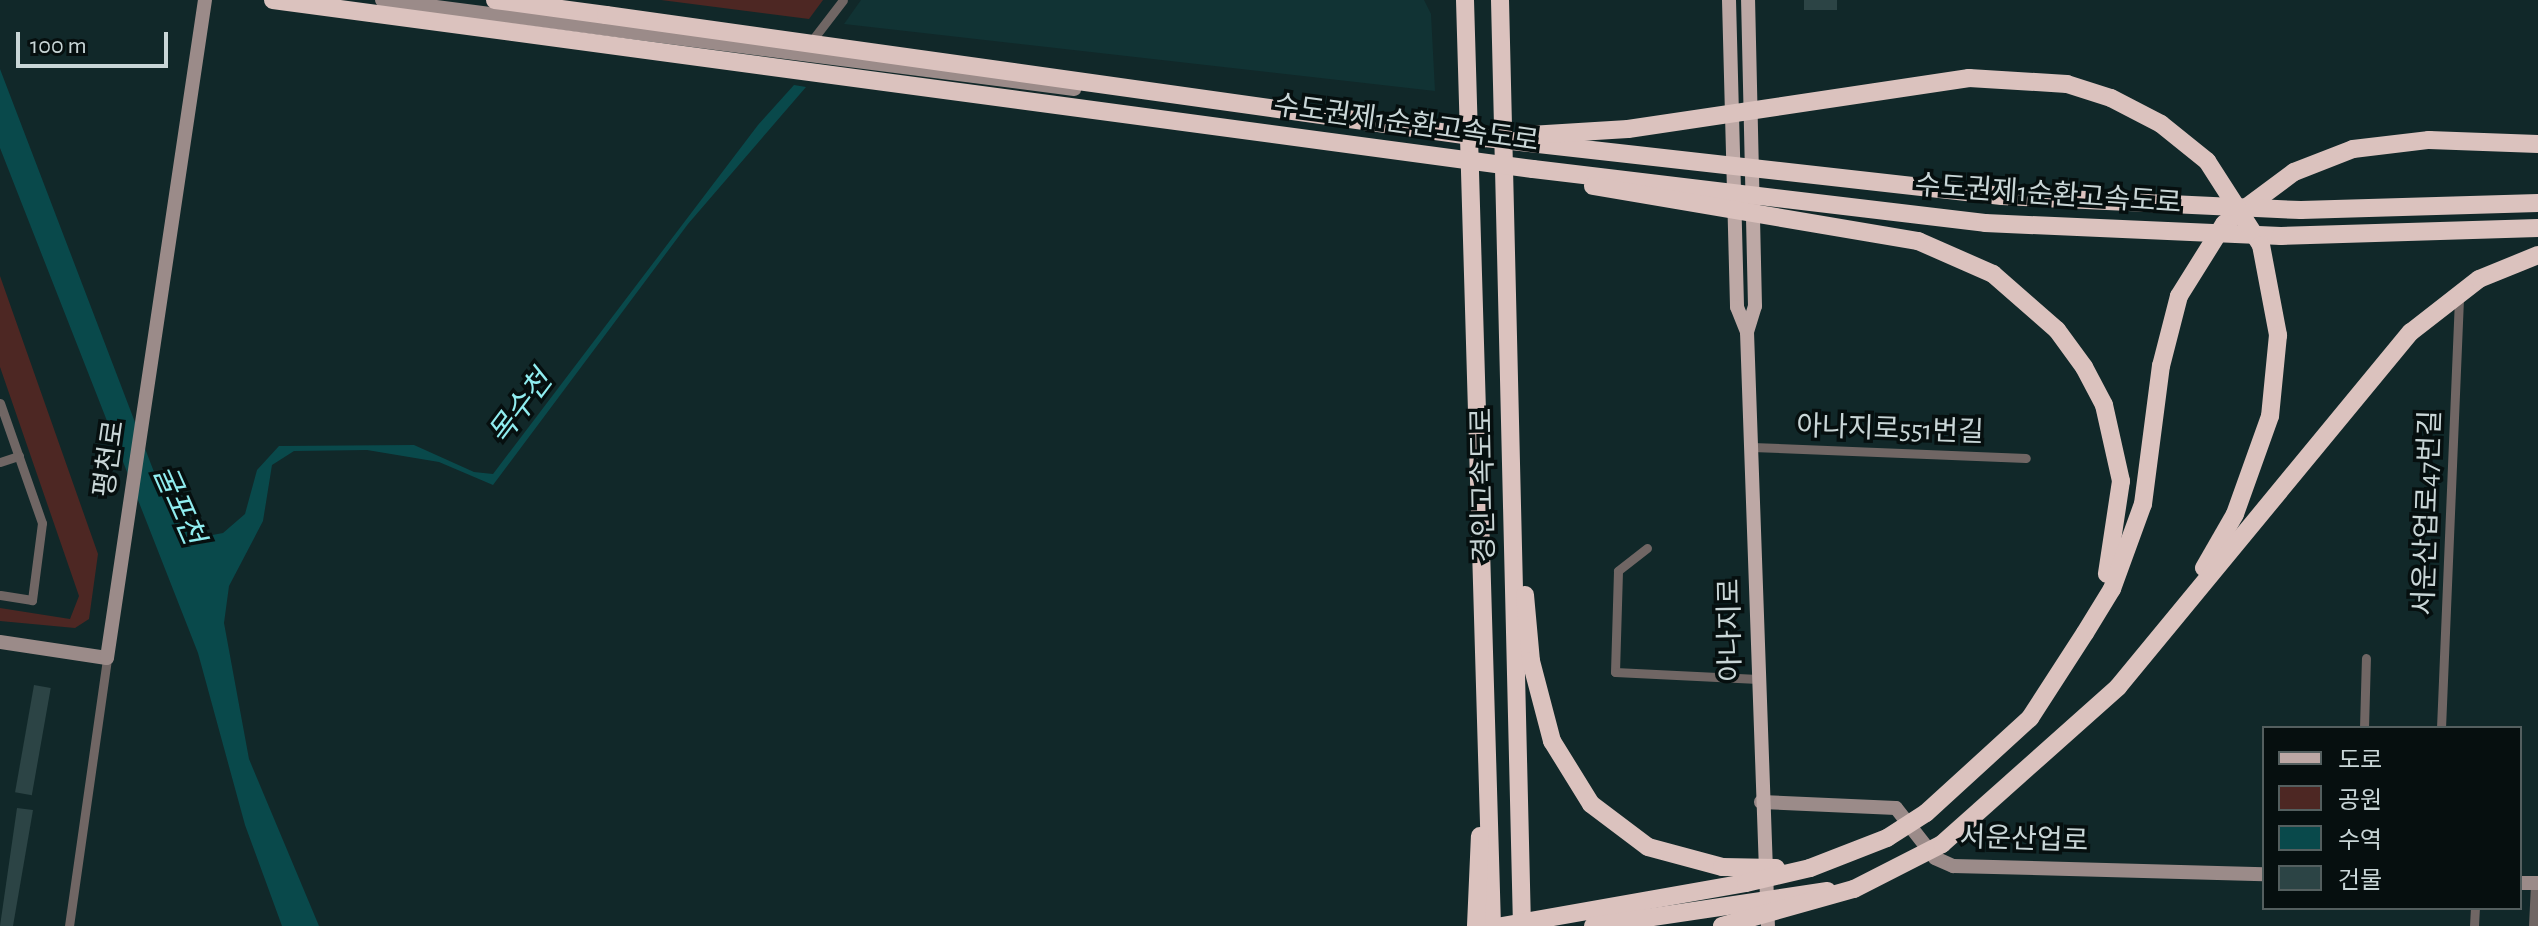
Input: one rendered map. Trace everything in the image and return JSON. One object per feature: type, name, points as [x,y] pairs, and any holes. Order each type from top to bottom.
[{"type":"highway","name":"수도권제1순환고속도로","points":[[273,0],[1533,169],[1985,223],[2281,236],[2538,228]]},
{"type":"highway","name":"경인고속도로","points":[[1451,0],[1466,44]]},
{"type":"highway","name":"경인고속도로","points":[[1465,0],[1492,926]]},
{"type":"highway","name":"경인고속도로","points":[[1500,0],[1522,926]]},
{"type":"highway","name":"경인고속도로","points":[[1501,43],[1512,0]]},
{"type":"highway","name":"수도권제1순환고속도로","points":[[494,5],[1485,138],[2002,196],[2301,210],[2538,203]]},
{"type":"highway","points":[[1485,138],[1628,129],[1969,78],[2017,78],[2111,98],[2161,124],[2207,161],[2261,245],[2273,288],[2277,378],[2235,514],[2118,687]]},
{"type":"highway","points":[[1502,926],[1810,868],[1887,838],[1945,797],[2030,718],[2112,589],[2143,504],[2169,330],[2179,296],[2224,224],[2294,172],[2320,160],[2390,141],[2538,144]]},
{"type":"highway","points":[[1533,169],[1617,192],[1879,230],[1962,258],[2025,299],[2084,367],[2115,441],[2120,525],[2085,633]]},
{"type":"highway","points":[[1722,926],[1854,889],[1942,844],[2118,687],[2411,332],[2479,279],[2538,255]]},
{"type":"highway","points":[[1513,533],[1531,661],[1552,741],[1591,804],[1648,847],[1722,867],[1810,868]]},
{"type":"highway","points":[[1476,926],[1487,757]]},
{"type":"highway","points":[[1593,926],[1769,895],[1854,889]]},
{"type":"main road","name":"아나지로","points":[[1729,0],[1737,307],[1747,332],[1761,802],[1768,926]]},
{"type":"main road","name":"아나지로","points":[[1747,332],[1755,306],[1748,0]]},
{"type":"street","name":"평천로","points":[[69,926],[205,0]]},
{"type":"street","points":[[382,0],[494,5],[729,46],[1074,89]]},
{"type":"street","points":[[800,55],[843,0]]},
{"type":"street","name":"서운산업로47번길","points":[[2441,726],[2459,301]]},
{"type":"street","points":[[0,403],[42,523],[32,600],[0,595]]},
{"type":"street","name":"아나지로551번길","points":[[1752,447],[2026,458]]},
{"type":"street","points":[[0,462],[19,456]]},
{"type":"street","points":[[1647,548],[1618,571],[1615,672],[1758,679]]},
{"type":"street","points":[[0,642],[107,658]]},
{"type":"street","points":[[2364,726],[2366,658]]},
{"type":"street","name":"서운산업로","points":[[1761,802],[1896,808],[1935,858],[1953,866],[2262,874]]},
{"type":"street","points":[[2531,883],[2533,926]]},
{"type":"shaded area","points":[[861,0],[1424,0],[1431,14],[1435,91],[844,24]]},
{"type":"green space","points":[[661,0],[823,0],[809,19]]},
{"type":"green space","points":[[0,276],[98,554],[89,619],[75,628],[0,621],[0,608],[70,619],[79,596],[0,367]]},
{"type":"water","name":"굴포천","points":[[0,69],[159,485],[182,527],[202,537],[223,533],[245,514],[257,470],[279,446],[414,445],[474,472],[493,474],[758,125],[794,85],[806,87],[688,224],[493,485],[439,462],[367,450],[294,451],[272,465],[263,521],[229,586],[224,623],[249,759],[319,926],[282,926],[245,825],[198,653],[0,148]]},
{"type":"building","points":[[1804,0],[1837,0],[1837,10],[1804,10]]},
{"type":"building","points":[[34,685],[51,688],[32,795],[15,792]]},
{"type":"building","points":[[17,808],[33,810],[13,926],[0,926]]},
{"type":"water label","name":"목수천","points":[[521,408]]}]
